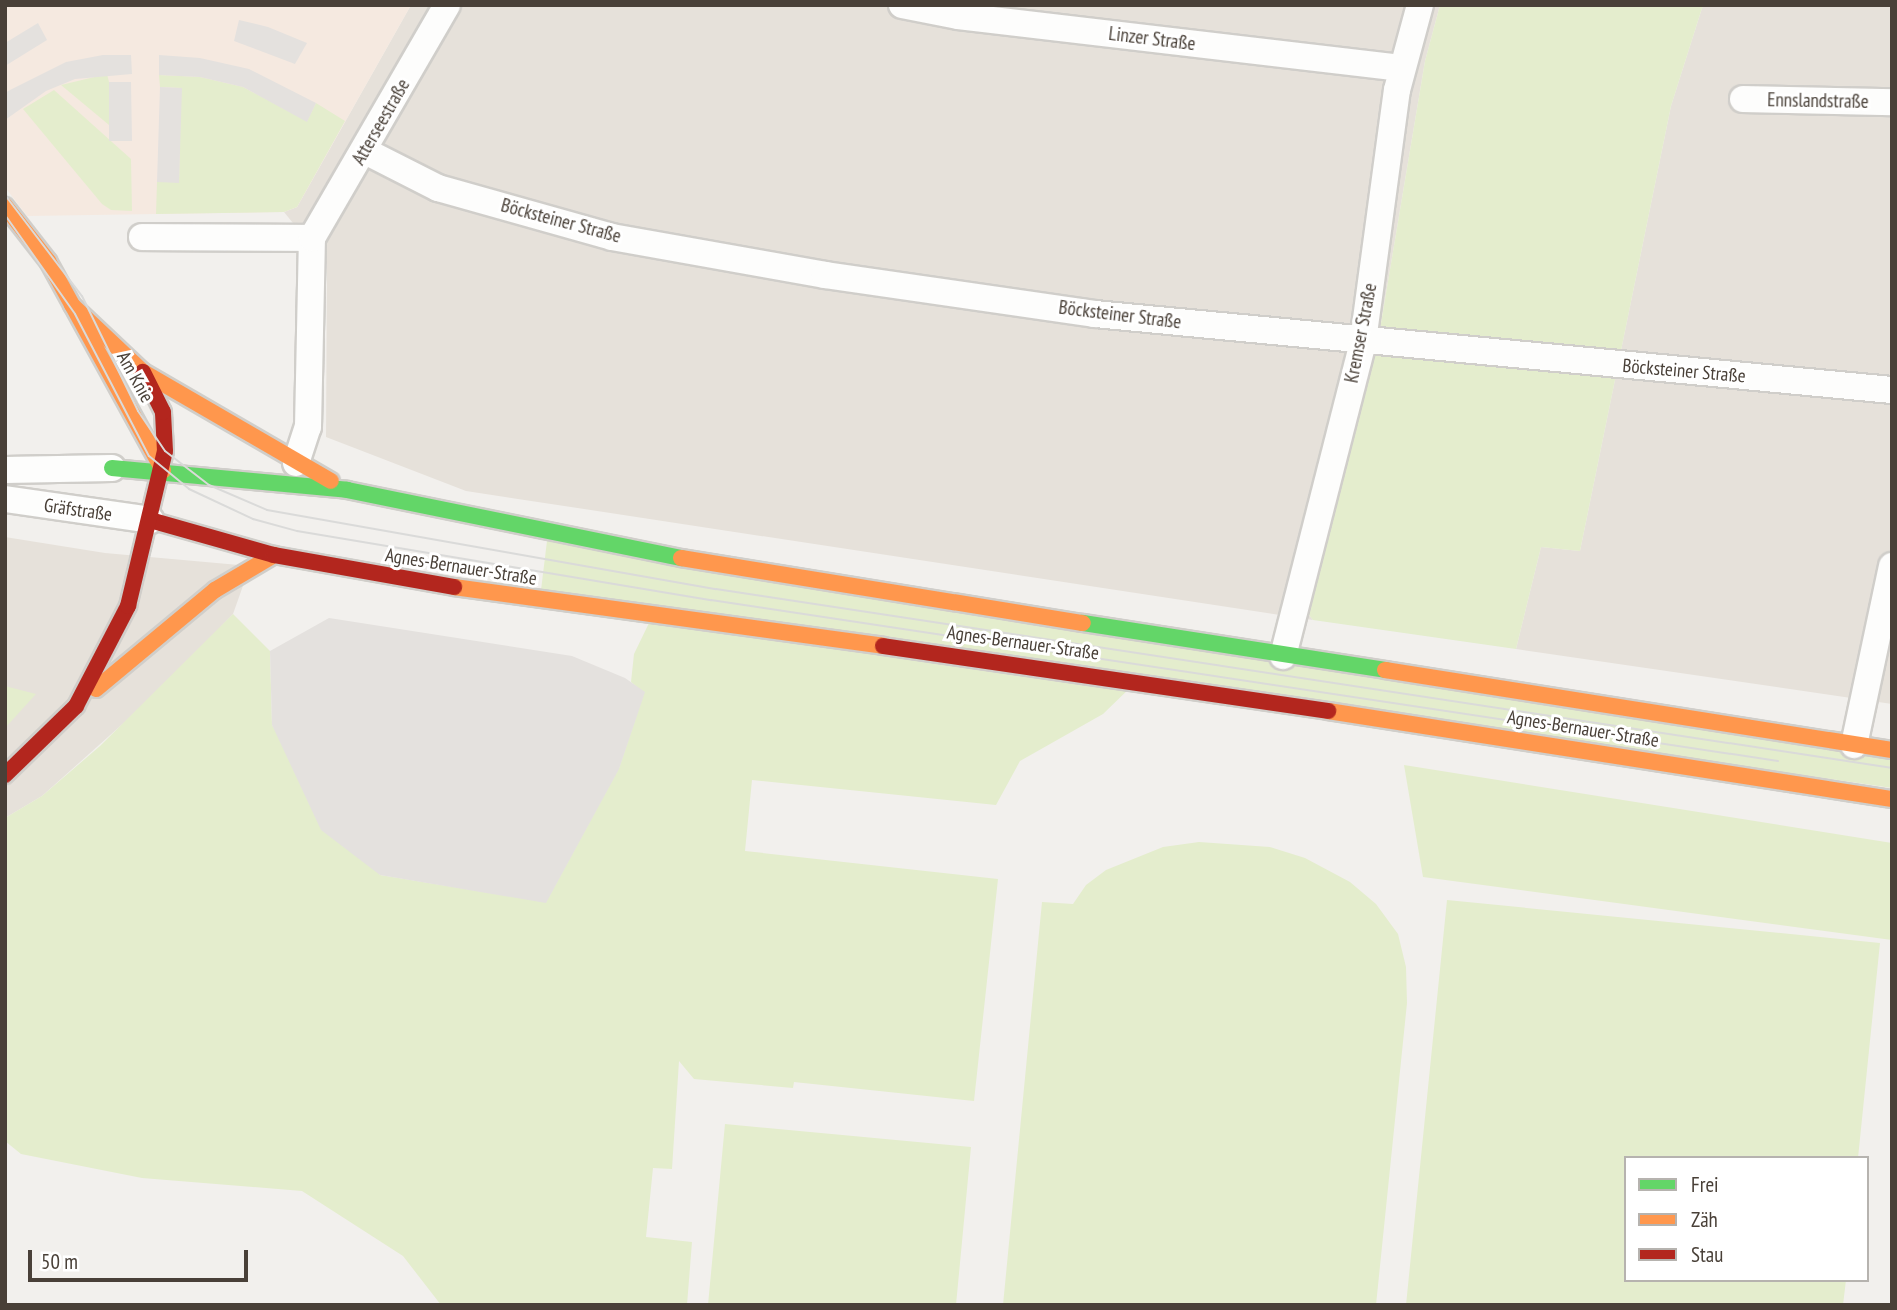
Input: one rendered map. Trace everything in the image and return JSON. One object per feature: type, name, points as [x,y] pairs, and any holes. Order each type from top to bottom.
[{"type":"main road","name":"Am Knie","points":[[5,206],[48,261],[163,470]]},
{"type":"main road","name":"Am Knie","points":[[72,304],[143,373],[215,418]]},
{"type":"main road","points":[[76,706],[117,632],[131,494],[163,470],[163,412],[143,373]]},
{"type":"main road","name":"Agnes-Bernauer-Straße","points":[[215,418],[347,490]]},
{"type":"main road","name":"Agnes-Bernauer-Straße","points":[[131,494],[163,470],[347,490],[721,566],[1892,750]]},
{"type":"main road","name":"Agnes-Bernauer-Straße","points":[[131,494],[274,555],[540,601],[655,612],[1137,681],[1892,799]]},
{"type":"main road","points":[[5,775],[76,706],[215,590],[274,555]]},
{"type":"street","name":"Atterseestraße","points":[[312,238],[365,152],[447,5]]},
{"type":"street","name":"Linzer Straße","points":[[902,5],[958,16],[1402,68]]},
{"type":"street","name":"Kremser Straße","points":[[1283,656],[1363,341],[1402,68],[1420,5]]},
{"type":"street","name":"Ennslandstraße","points":[[1744,99],[1892,103]]},
{"type":"street","name":"Böcksteiner Straße","points":[[365,152],[438,188],[611,237],[825,275],[1095,314],[1892,390]]},
{"type":"street","points":[[142,237],[312,238],[309,427],[296,463]]},
{"type":"street","name":"Gräfstraße","points":[[5,470],[131,494]]},
{"type":"street","name":"Gräfstraße","points":[[5,499],[131,494]]},
{"type":"street","points":[[1854,745],[1892,566]]},
{"type":"shaded area","points":[[5,5],[411,5],[297,207],[284,212],[27,216],[5,187]]},
{"type":"shaded area","points":[[411,5],[1440,5],[1425,61],[1378,341],[1305,610],[1313,620],[466,491],[326,437],[327,265],[284,212],[297,207]]},
{"type":"shaded area","points":[[1703,5],[1892,5],[1892,704],[1516,649],[1541,547],[1580,551],[1671,106]]},
{"type":"shaded area","points":[[239,20],[268,27],[307,43],[295,64],[234,41]]},
{"type":"shaded area","points":[[38,23],[47,40],[5,66],[5,43]]},
{"type":"shaded area","points":[[103,55],[131,55],[132,74],[75,79],[46,91],[5,120],[5,93],[66,62]]},
{"type":"shaded area","points":[[159,55],[200,58],[249,69],[316,103],[307,122],[243,87],[200,77],[159,75]]},
{"type":"shaded area","points":[[109,82],[131,82],[132,141],[109,141]]},
{"type":"shaded area","points":[[160,87],[182,88],[179,183],[157,182]]},
{"type":"shaded area","points":[[5,537],[105,553],[250,566],[233,614],[165,686],[42,796],[5,818]]},
{"type":"shaded area","points":[[329,618],[572,656],[625,678],[645,692],[619,769],[546,903],[380,875],[321,830],[272,725],[270,651]]},
{"type":"green space","points":[[1440,5],[1703,5],[1671,106],[1580,551],[1541,547],[1516,649],[1313,620],[1305,610],[1378,341],[1425,61]]},
{"type":"green space","points":[[107,74],[109,82],[109,125],[61,85]]},
{"type":"green space","points":[[159,75],[200,77],[243,87],[307,121],[316,103],[345,121],[297,207],[284,212],[156,214],[157,182],[179,182],[181,88],[160,87]]},
{"type":"green space","points":[[54,90],[131,159],[132,211],[111,210],[102,204],[23,109]]},
{"type":"green space","points":[[547,541],[1892,759],[1892,788],[541,590]]},
{"type":"green space","points":[[233,614],[270,651],[272,725],[380,875],[546,902],[619,768],[644,693],[631,682],[634,654],[649,623],[1133,685],[1103,714],[1020,761],[996,805],[752,780],[745,851],[998,879],[974,1101],[794,1082],[793,1088],[694,1079],[679,1061],[672,1169],[653,1168],[646,1237],[692,1242],[687,1305],[441,1305],[403,1256],[302,1191],[142,1178],[21,1154],[5,1141],[5,818],[42,796],[100,746]]},
{"type":"green space","points":[[5,686],[36,694],[5,728]]},
{"type":"green space","points":[[1404,765],[1892,843],[1892,940],[1423,877]]},
{"type":"green space","points":[[1199,842],[1270,847],[1305,858],[1350,882],[1376,904],[1398,934],[1406,967],[1407,1003],[1376,1305],[1003,1305],[1042,902],[1073,904],[1086,885],[1106,870],[1163,847]]},
{"type":"green space","points":[[1447,900],[1880,943],[1858,1156],[1624,1156],[1624,1282],[1846,1282],[1843,1305],[1406,1305]]},
{"type":"green space","points":[[725,1124],[971,1147],[956,1305],[708,1305]]},
{"type":"tram line","points":[[5,195],[82,296],[138,411],[165,451],[209,485],[267,510],[716,589],[1892,768]]},
{"type":"tram line","points":[[5,215],[75,314],[149,456],[189,489],[253,519],[297,531],[711,600],[1778,761]]},
{"type":"traffic: fast","points":[[112,468],[347,490],[681,558]]},
{"type":"traffic: fast","points":[[1083,623],[1385,670]]},
{"type":"traffic: slow","points":[[5,206],[48,261],[163,470]]},
{"type":"traffic: slow","points":[[72,305],[143,372],[331,481]]},
{"type":"traffic: slow","points":[[96,689],[215,590],[274,555]]},
{"type":"traffic: slow","points":[[681,558],[1083,623]]},
{"type":"traffic: slow","points":[[454,587],[883,646]]},
{"type":"traffic: slow","points":[[1385,670],[1892,750]]},
{"type":"traffic: slow","points":[[1328,711],[1892,799]]},
{"type":"traffic: jam","points":[[5,775],[76,706],[128,606],[165,451],[163,412],[143,372]]},
{"type":"traffic: jam","points":[[150,520],[274,555],[454,587]]},
{"type":"traffic: jam","points":[[883,646],[1328,711]]}]
